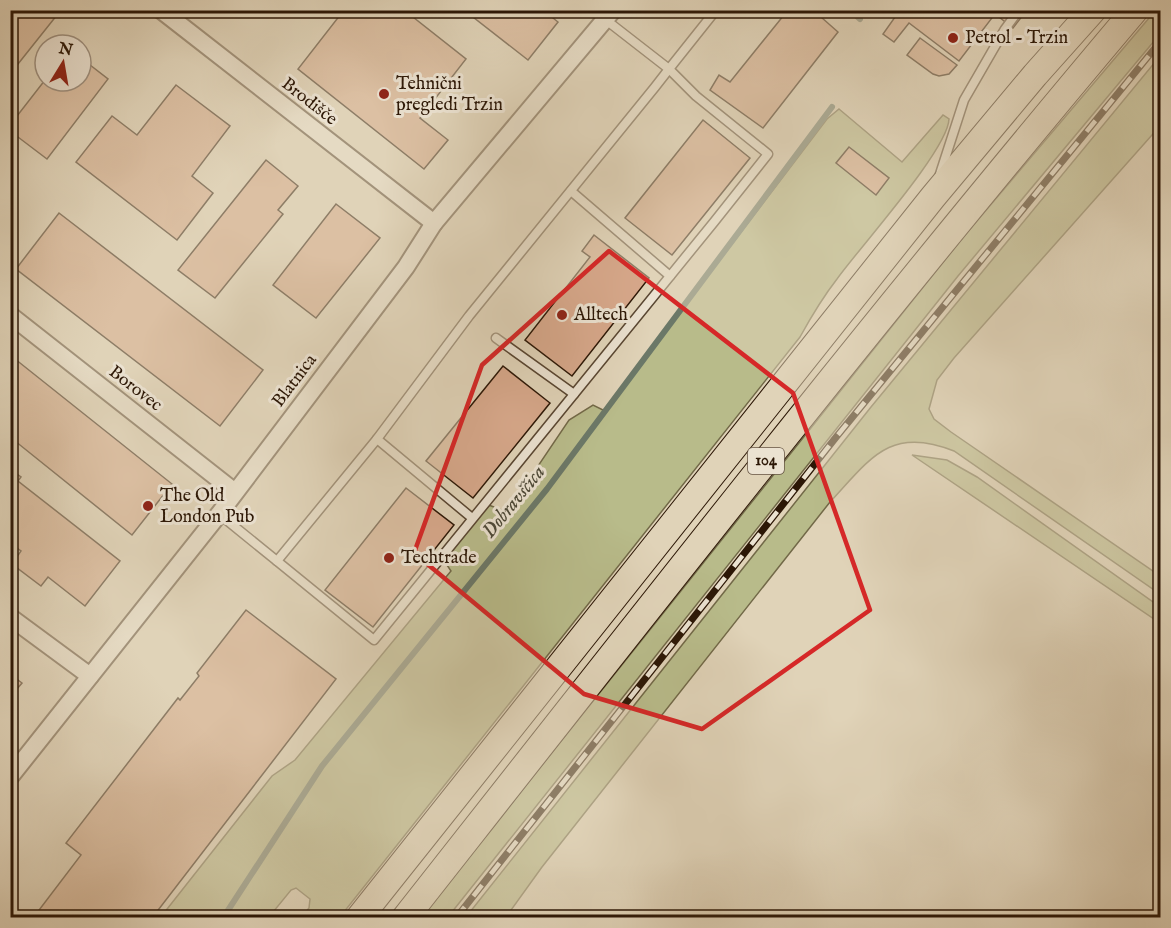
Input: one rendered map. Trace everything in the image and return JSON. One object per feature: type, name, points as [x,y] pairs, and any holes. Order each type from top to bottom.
[{"type":"main road","name":"104","points":[[359,918],[933,197],[1035,75],[1093,10]]},
{"type":"main road","name":"104","points":[[405,918],[882,316],[995,176],[1136,10]]},
{"type":"street","name":"Brodišče","points":[[161,10],[434,223]]},
{"type":"street","name":"Blatnica","points":[[10,777],[219,514],[406,267],[434,223],[609,15]]},
{"type":"street","name":"Borovec","points":[[10,315],[235,492]]},
{"type":"street","points":[[10,617],[90,676]]},
{"type":"lane","points":[[277,561],[376,439],[469,316],[716,10]]},
{"type":"lane","points":[[933,197],[964,99],[1005,29],[1019,10]]},
{"type":"lane","points":[[219,514],[374,640],[768,154],[696,96],[609,15]]},
{"type":"lane","points":[[571,191],[670,276]]},
{"type":"lane","points":[[496,339],[574,394]]},
{"type":"lane","points":[[376,439],[472,518]]},
{"type":"highlighted area","points":[[609,251],[793,393],[870,610],[702,729],[584,694],[414,553],[482,365]]},
{"type":"green space","points":[[1155,11],[1160,11],[1160,34],[958,276],[448,917],[420,918],[960,241]]},
{"type":"green space","points":[[1160,56],[1160,126],[954,358],[937,380],[929,409],[934,419],[951,432],[1160,576],[1160,594],[954,451],[932,444],[913,442],[897,444],[870,460],[830,502],[542,867],[506,917],[466,917],[871,407]]},
{"type":"green space","points":[[839,109],[902,162],[943,115],[949,119],[945,134],[919,175],[848,264],[817,307],[800,337],[340,917],[302,917],[309,908],[310,899],[296,888],[291,890],[269,917],[160,918],[272,776],[295,760],[451,571],[443,559],[486,504],[507,512],[569,420],[593,405],[605,411],[827,119]]},
{"type":"green space","points":[[912,455],[947,460],[977,477],[1160,607],[1160,623]]},
{"type":"building","points":[[10,10],[61,10],[43,33],[33,33],[33,45],[10,74]]},
{"type":"building","name":"Tehnični pregledi Trzin","points":[[344,10],[404,10],[466,59],[420,118],[448,140],[424,169],[298,69]]},
{"type":"building","points":[[464,10],[543,10],[558,22],[528,60]]},
{"type":"building","points":[[788,10],[813,10],[838,32],[763,128],[710,90],[719,75],[730,82]]},
{"type":"building","name":"Petrol - Trzin","points":[[900,10],[990,10],[995,14],[959,61],[909,23],[894,42],[883,34]]},
{"type":"building","points":[[990,10],[1027,10],[1013,28]]},
{"type":"building","points":[[920,38],[957,65],[949,74],[939,76],[933,74],[907,55]]},
{"type":"building","points":[[93,67],[108,79],[47,159],[10,131],[10,125],[35,93],[93,93]]},
{"type":"building","points":[[176,85],[230,126],[192,176],[213,193],[177,240],[76,162],[112,116],[137,135]]},
{"type":"building","points":[[703,120],[750,158],[672,255],[625,218]]},
{"type":"building","points":[[849,147],[889,178],[876,195],[836,163]]},
{"type":"building","points":[[266,160],[298,186],[278,210],[283,214],[215,298],[178,270]]},
{"type":"building","points":[[336,204],[380,238],[316,318],[273,285]]},
{"type":"building","points":[[59,213],[263,370],[220,426],[16,269]]},
{"type":"building","points":[[594,235],[649,278],[572,376],[525,340],[590,257],[582,251]]},
{"type":"building","points":[[10,355],[172,484],[132,535],[10,437]]},
{"type":"building","points":[[503,366],[550,403],[473,498],[426,461]]},
{"type":"building","points":[[10,469],[21,477],[18,481],[120,561],[85,606],[48,577],[41,586],[12,564],[21,551],[10,543]]},
{"type":"building","name":"Techtrade","points":[[406,488],[454,525],[373,627],[325,590]]},
{"type":"building","points":[[246,610],[336,679],[152,918],[33,918],[81,855],[66,843],[178,698],[180,700],[199,676],[197,673]]},
{"type":"building","points":[[10,674],[22,683],[10,697]]},
{"type":"waterway","points":[[850,10],[860,19]]},
{"type":"waterway","name":"Dobravščica","points":[[223,918],[322,766],[547,489],[832,107]]},
{"type":"railway","points":[[456,918],[837,436],[1160,42]]},
{"type":"place","name":"Petrol - Trzin","points":[[953,38]]},
{"type":"place","name":"Tehnični pregledi Trzin","points":[[384,94]]},
{"type":"place","name":"Alltech","points":[[562,315]]},
{"type":"place","name":"The Old London Pub","points":[[148,506]]},
{"type":"place","name":"Techtrade","points":[[389,558]]}]
